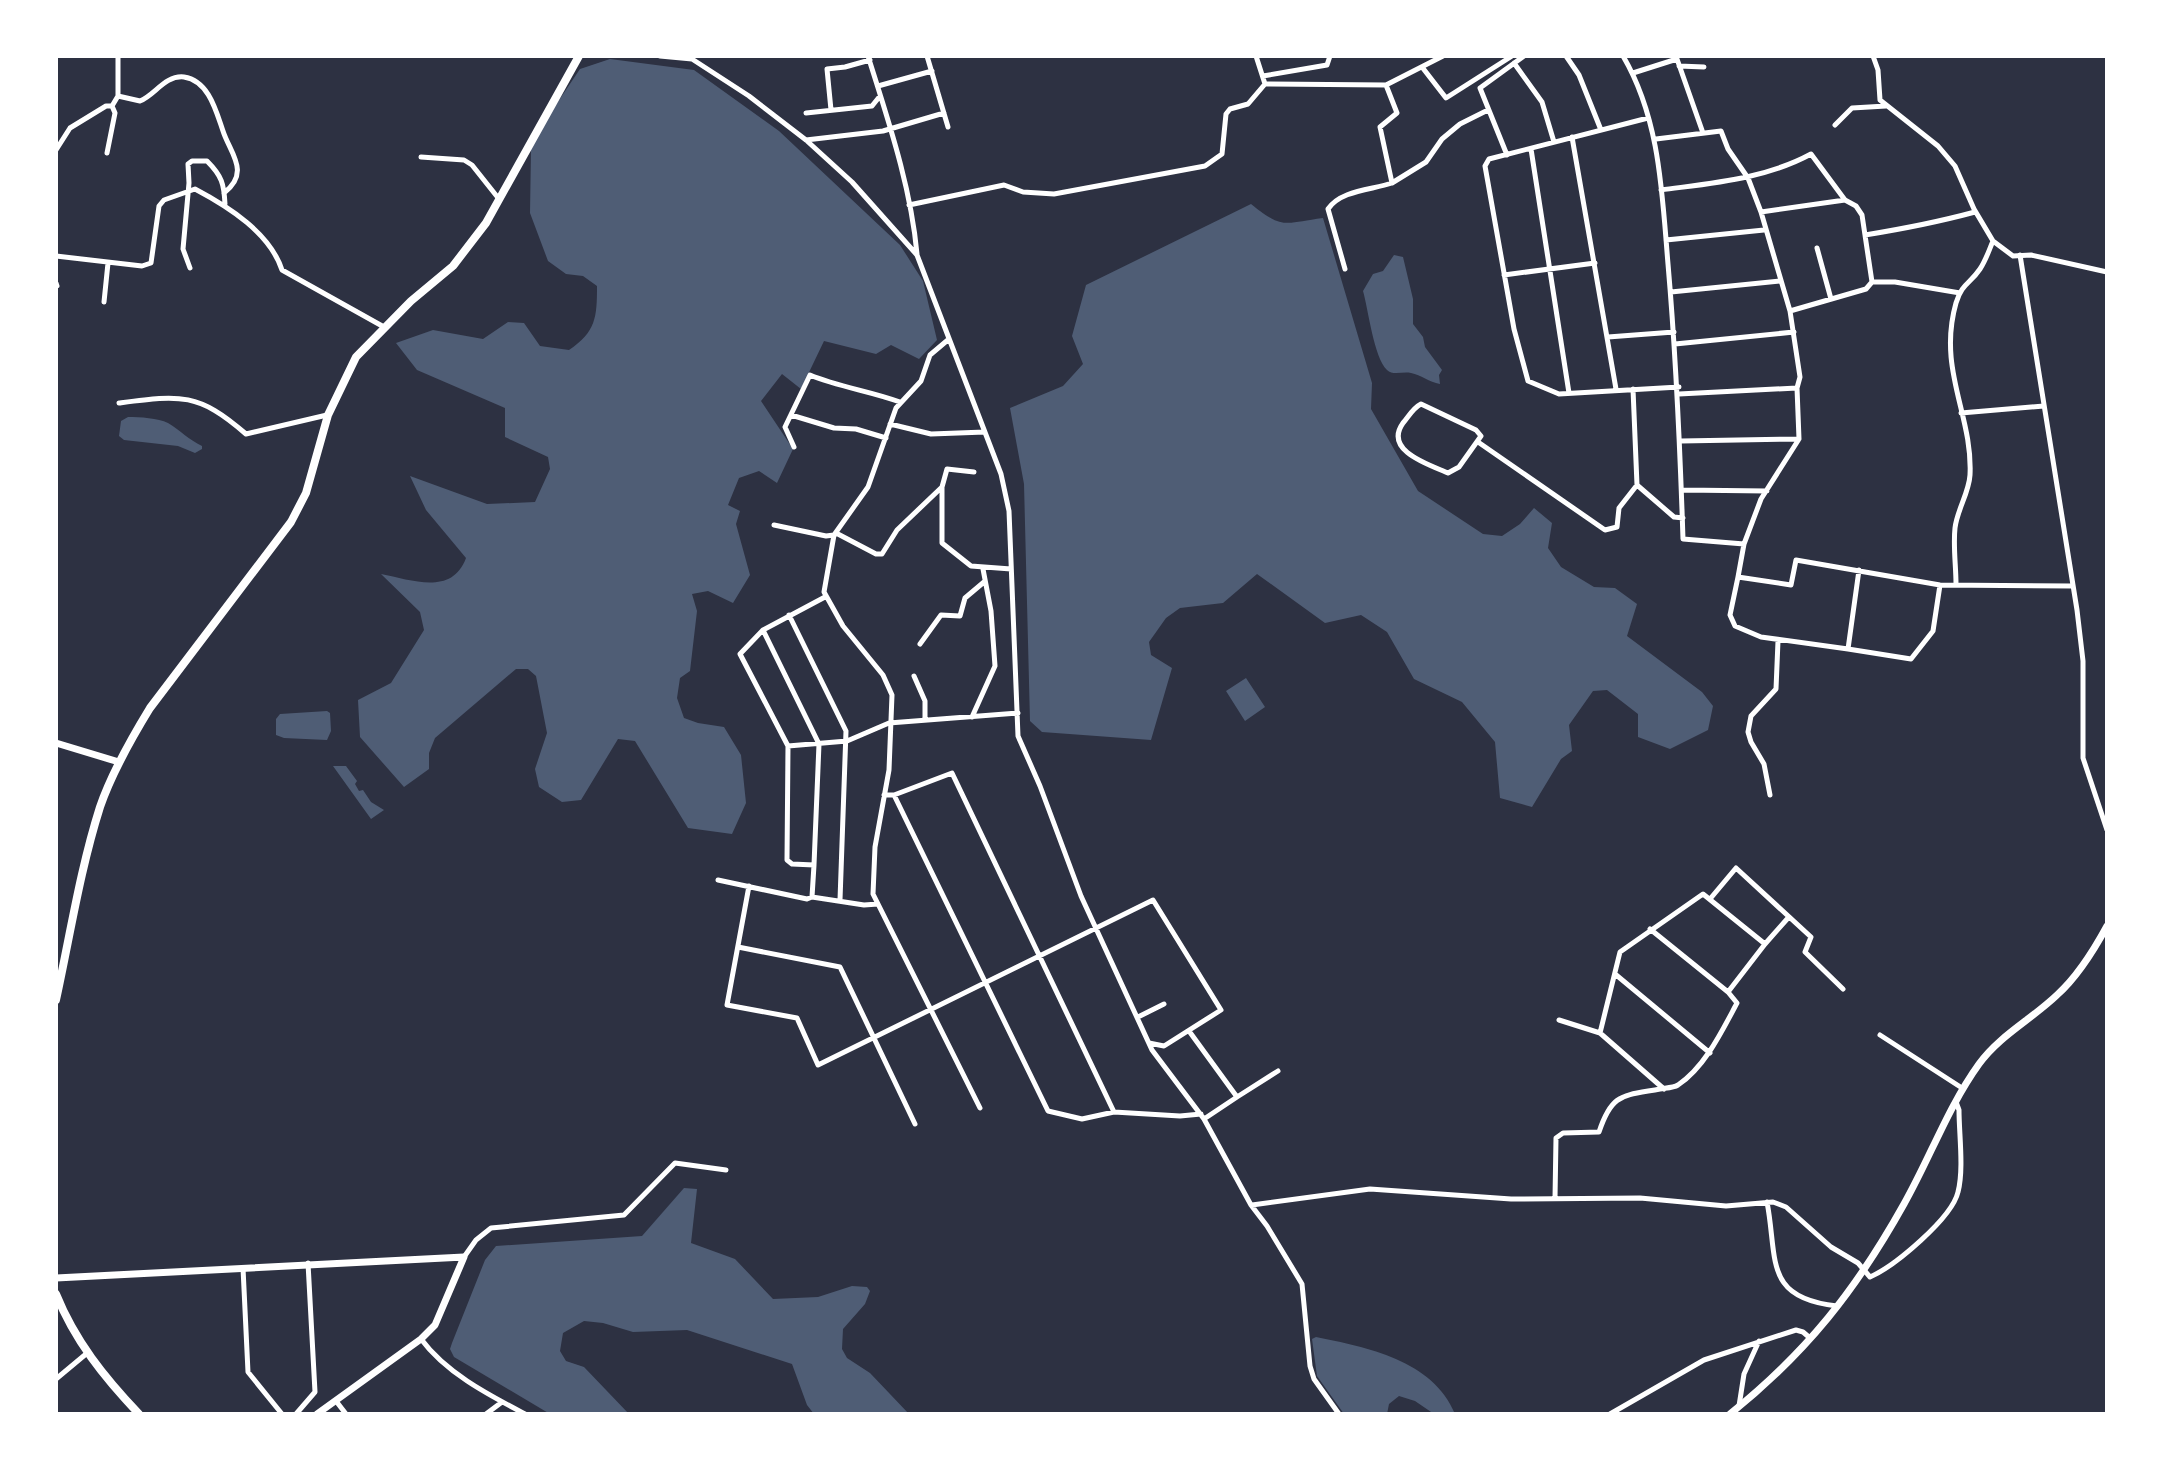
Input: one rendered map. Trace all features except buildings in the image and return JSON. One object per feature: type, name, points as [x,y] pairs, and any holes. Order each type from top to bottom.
[{"type":"main road","points":[[56,1000],[84,864],[101,806],[119,762],[150,708],[291,522],[306,493],[328,415],[356,357],[411,301],[453,266],[486,223],[579,56]]},
{"type":"main road","points":[[56,1294],[86,1354],[139,1414]]},
{"type":"street","points":[[112,106],[118,96],[118,56]]},
{"type":"street","points":[[660,56],[692,57],[806,140],[852,182],[917,255]]},
{"type":"street","points":[[927,56],[948,127]]},
{"type":"street","points":[[1256,56],[1265,84]]},
{"type":"street","points":[[1263,76],[1327,65],[1330,56]]},
{"type":"street","points":[[1265,84],[1386,85],[1443,56]]},
{"type":"street","points":[[1422,67],[1446,98],[1524,56]]},
{"type":"street","points":[[1566,56],[1579,75],[1601,130]]},
{"type":"street","points":[[1623,56],[1633,73],[1656,139],[1679,390],[1683,539],[1744,544]]},
{"type":"street","points":[[1873,56],[1878,70],[1880,100],[1938,146],[1955,166],[1975,212],[1993,241],[2013,256],[2031,255],[2107,272]]},
{"type":"street","points":[[831,110],[827,69],[845,67],[869,58],[909,205],[917,255],[1001,474],[1009,511],[1018,736],[1096,928],[1149,1043],[1202,1116],[1251,1205],[1302,1284],[1310,1366],[1314,1379],[1339,1414]]},
{"type":"street","points":[[1507,155],[1480,88],[1513,60]]},
{"type":"street","points":[[1513,60],[1542,102],[1554,142]]},
{"type":"street","points":[[1633,73],[1677,61],[1704,67]]},
{"type":"street","points":[[1677,61],[1703,133]]},
{"type":"street","points":[[878,86],[932,71]]},
{"type":"street","points":[[118,96],[140,101],[178,77],[192,80],[203,89],[219,113],[223,131],[238,160],[234,182],[224,193]]},
{"type":"street","points":[[909,205],[1004,185],[1023,192],[1054,194],[1205,166],[1222,154],[1226,114],[1230,109],[1248,104],[1265,84]]},
{"type":"street","points":[[1386,85],[1397,113],[1380,127],[1392,183]]},
{"type":"street","points":[[806,113],[872,106],[880,96]]},
{"type":"street","points":[[56,150],[70,128],[106,106],[112,106]]},
{"type":"street","points":[[107,153],[115,113],[112,106]]},
{"type":"street","points":[[1835,125],[1852,108],[1886,106]]},
{"type":"street","points":[[1345,269],[1328,209],[1332,202],[1392,183],[1426,162],[1442,139],[1460,124],[1488,110]]},
{"type":"street","points":[[806,140],[890,129],[944,113]]},
{"type":"street","points":[[1648,118],[1489,159],[1485,166],[1514,329],[1528,381],[1559,394],[1616,389],[1797,388]]},
{"type":"street","points":[[1656,139],[1721,131],[1728,149],[1747,176],[1761,212],[1794,332],[1800,377],[1797,388],[1799,439],[1761,499],[1744,544],[1730,615],[1735,626],[1747,633],[1778,641],[1911,659],[1933,631],[1940,585]]},
{"type":"street","points":[[1572,137],[1616,389]]},
{"type":"street","points":[[1530,148],[1569,393]]},
{"type":"street","points":[[1661,190],[1741,179],[1790,165],[1811,154],[1845,200],[1856,206],[1862,215],[1872,282],[1866,289],[1790,311]]},
{"type":"street","points":[[421,157],[464,160],[472,165],[499,199]]},
{"type":"street","points":[[190,268],[183,249],[188,164],[207,161],[223,179],[225,205]]},
{"type":"street","points":[[56,256],[142,266],[151,263],[159,206],[164,200],[195,189],[225,205],[241,218],[277,255],[282,270],[385,327]]},
{"type":"street","points":[[1761,212],[1845,200]]},
{"type":"street","points":[[1865,235],[1898,232],[1904,227],[1931,224],[1975,212]]},
{"type":"street","points":[[1666,240],[1764,230]]},
{"type":"street","points":[[1956,584],[1955,529],[1970,477],[1950,357],[1953,318],[1962,287],[1979,272],[1993,241]]},
{"type":"street","points":[[1817,248],[1831,299]]},
{"type":"street","points":[[2020,255],[2083,661],[2083,758],[2107,830]]},
{"type":"street","points":[[104,302],[108,263]]},
{"type":"street","points":[[1504,275],[1595,263]]},
{"type":"street","points":[[1671,292],[1781,281]]},
{"type":"street","points":[[1872,282],[1895,282],[1960,293]]},
{"type":"street","points":[[1608,337],[1674,332]]},
{"type":"street","points":[[1675,344],[1794,332]]},
{"type":"street","points":[[949,339],[930,355],[921,381],[900,402],[868,487],[835,534],[827,568],[825,597],[843,626],[883,675],[892,695],[889,770],[875,847],[873,894],[980,1108]]},
{"type":"street","points":[[794,447],[785,427],[810,375],[900,402]]},
{"type":"street","points":[[1478,442],[1605,530],[1617,527],[1619,508],[1637,485],[1633,389]]},
{"type":"street","points":[[119,403],[167,398],[197,400],[224,415],[246,434],[328,415]]},
{"type":"street","points":[[1421,404],[1476,430],[1481,436],[1478,442],[1459,467],[1448,473],[1409,456],[1400,443],[1400,428],[1416,406],[1421,404]]},
{"type":"street","points":[[1961,413],[2044,406]]},
{"type":"street","points":[[791,415],[834,428],[856,429],[886,438]]},
{"type":"street","points":[[890,424],[931,434],[985,432]]},
{"type":"street","points":[[1681,441],[1799,439]]},
{"type":"street","points":[[974,472],[947,469],[942,487],[942,543],[971,566],[1011,569]]},
{"type":"street","points":[[1637,485],[1674,517],[1683,518]]},
{"type":"street","points":[[774,525],[826,536],[835,534],[882,554],[897,530],[942,487]]},
{"type":"street","points":[[1682,490],[1767,491]]},
{"type":"street","points":[[1738,577],[1791,585],[1796,560],[1940,585],[2072,586]]},
{"type":"street","points":[[972,717],[995,666],[991,611],[983,569]]},
{"type":"street","points":[[1848,649],[1859,570]]},
{"type":"street","points":[[920,644],[941,615],[960,616],[965,598],[985,581]]},
{"type":"street","points":[[814,865],[792,864],[787,860],[788,746],[740,654],[763,630],[825,597]]},
{"type":"street","points":[[789,615],[846,731],[840,900]]},
{"type":"street","points":[[763,630],[819,744],[812,897]]},
{"type":"street","points":[[1770,795],[1764,764],[1748,732],[1751,716],[1776,689],[1778,641]]},
{"type":"street","points":[[914,676],[925,701],[925,720]]},
{"type":"street","points":[[788,746],[847,741],[889,723],[1018,713]]},
{"type":"street","points":[[56,743],[119,762]]},
{"type":"street","points":[[884,795],[894,795],[952,773],[1114,1112]]},
{"type":"street","points":[[894,795],[1048,1111],[1082,1119],[1114,1112],[1202,1116],[1278,1071]]},
{"type":"street","points":[[1710,899],[1736,868],[1811,937],[1805,952],[1843,989]]},
{"type":"street","points":[[718,880],[807,899],[878,904]]},
{"type":"street","points":[[749,886],[727,1005],[797,1018],[818,1065],[1153,900],[1221,1010],[1164,1046],[1149,1043]]},
{"type":"street","points":[[1600,1033],[1620,952],[1703,894],[1765,944]]},
{"type":"street","points":[[1728,992],[1788,918]]},
{"type":"street","points":[[1730,1414],[1772,1379],[1830,1318],[1863,1272],[1904,1204],[1962,1088],[2000,1041],[2058,994],[2107,926]]},
{"type":"street","points":[[1555,1198],[1556,1138],[1563,1133],[1599,1132],[1608,1107],[1621,1097],[1677,1085],[1710,1053],[1737,1003],[1728,992],[1650,929]]},
{"type":"street","points":[[738,947],[840,967],[915,1124]]},
{"type":"street","points":[[1615,974],[1710,1053]]},
{"type":"street","points":[[1138,1017],[1164,1004]]},
{"type":"street","points":[[1559,1020],[1600,1033],[1664,1089]]},
{"type":"street","points":[[1189,1031],[1237,1097]]},
{"type":"street","points":[[1880,1035],[1962,1088]]},
{"type":"street","points":[[1251,1205],[1370,1189],[1511,1199],[1640,1198],[1726,1206],[1767,1202],[1786,1207],[1831,1247],[1858,1263],[1870,1277],[1908,1253],[1955,1202],[1959,1189],[1959,1110],[1956,1102]]},
{"type":"street","points":[[317,1414],[421,1339],[435,1325],[464,1257],[476,1240],[491,1228],[624,1215],[675,1163],[726,1170]]},
{"type":"street","points":[[1767,1202],[1777,1269],[1784,1286],[1811,1302],[1837,1306]]},
{"type":"street","points":[[56,1278],[464,1257]]},
{"type":"street","points":[[296,1414],[315,1392],[308,1263]]},
{"type":"street","points":[[243,1268],[248,1372],[282,1414]]},
{"type":"street","points":[[1610,1414],[1704,1360],[1796,1330],[1811,1339]]},
{"type":"street","points":[[421,1339],[455,1372],[525,1414]]},
{"type":"street","points":[[1739,1407],[1744,1374],[1759,1341]]},
{"type":"street","points":[[56,1379],[86,1354]]},
{"type":"street","points":[[336,1401],[346,1414]]},
{"type":"street","points":[[486,1414],[502,1402]]},
{"type":"water","points":[[610,59],[694,70],[779,131],[900,245],[923,281],[937,340],[919,359],[891,345],[876,354],[824,341],[801,389],[782,374],[761,401],[793,449],[777,483],[759,471],[739,478],[728,505],[740,511],[736,524],[750,575],[733,603],[708,591],[692,594],[697,611],[690,671],[680,678],[677,698],[684,718],[724,727],[741,755],[746,803],[732,834],[688,828],[635,741],[618,739],[581,800],[562,802],[539,787],[535,769],[547,733],[536,676],[528,669],[516,669],[435,738],[429,753],[429,769],[404,787],[360,737],[358,700],[391,683],[424,630],[420,612],[381,574],[418,582],[441,581],[460,570],[466,558],[426,510],[410,476],[487,504],[535,502],[550,469],[548,457],[505,437],[505,408],[417,370],[396,343],[433,330],[483,339],[508,322],[524,323],[540,346],[569,350],[585,337],[595,315],[597,286],[583,276],[566,274],[548,261],[530,213],[531,149],[549,115],[580,69]]},
{"type":"water","points":[[1251,204],[1270,218],[1285,223],[1323,218],[1372,383],[1371,409],[1418,491],[1483,534],[1502,536],[1520,524],[1534,508],[1552,523],[1548,548],[1561,567],[1594,587],[1615,588],[1637,604],[1627,636],[1702,692],[1713,706],[1708,730],[1670,749],[1638,737],[1638,714],[1607,690],[1593,691],[1569,725],[1572,751],[1561,759],[1532,807],[1500,798],[1495,742],[1462,702],[1414,679],[1387,632],[1361,615],[1325,623],[1257,574],[1223,603],[1180,608],[1166,618],[1149,642],[1151,655],[1172,668],[1151,740],[1042,732],[1030,721],[1024,484],[1010,408],[1063,386],[1083,364],[1072,336],[1086,285]]},
{"type":"water","points":[[1394,255],[1403,257],[1413,299],[1413,324],[1442,370],[1440,384],[1411,373],[1389,372],[1378,355],[1363,291],[1373,274],[1383,271]]},
{"type":"water","points":[[128,417],[168,423],[202,449],[195,453],[178,446],[124,440],[119,436],[121,421]]},
{"type":"water","points":[[1246,678],[1265,707],[1245,721],[1226,691]]},
{"type":"water","points":[[330,713],[331,731],[327,740],[276,735],[276,719],[280,714]]},
{"type":"water","points":[[333,766],[346,766],[357,781],[355,784],[359,791],[363,790],[371,802],[384,810],[371,819]]},
{"type":"water","points":[[684,1188],[697,1189],[691,1243],[735,1259],[773,1299],[818,1297],[852,1286],[867,1287],[870,1291],[865,1304],[843,1329],[842,1349],[847,1358],[870,1373],[909,1414],[814,1414],[807,1405],[792,1364],[687,1330],[633,1332],[584,1321],[563,1333],[560,1351],[566,1361],[584,1367],[629,1414],[550,1414],[454,1357],[450,1349],[452,1343],[485,1260],[496,1246],[642,1236]]},
{"type":"water","points":[[1316,1337],[1376,1352],[1415,1369],[1445,1396],[1455,1414],[1434,1414],[1415,1401],[1399,1396],[1389,1404],[1387,1414],[1344,1414],[1317,1376],[1312,1339]]}]
